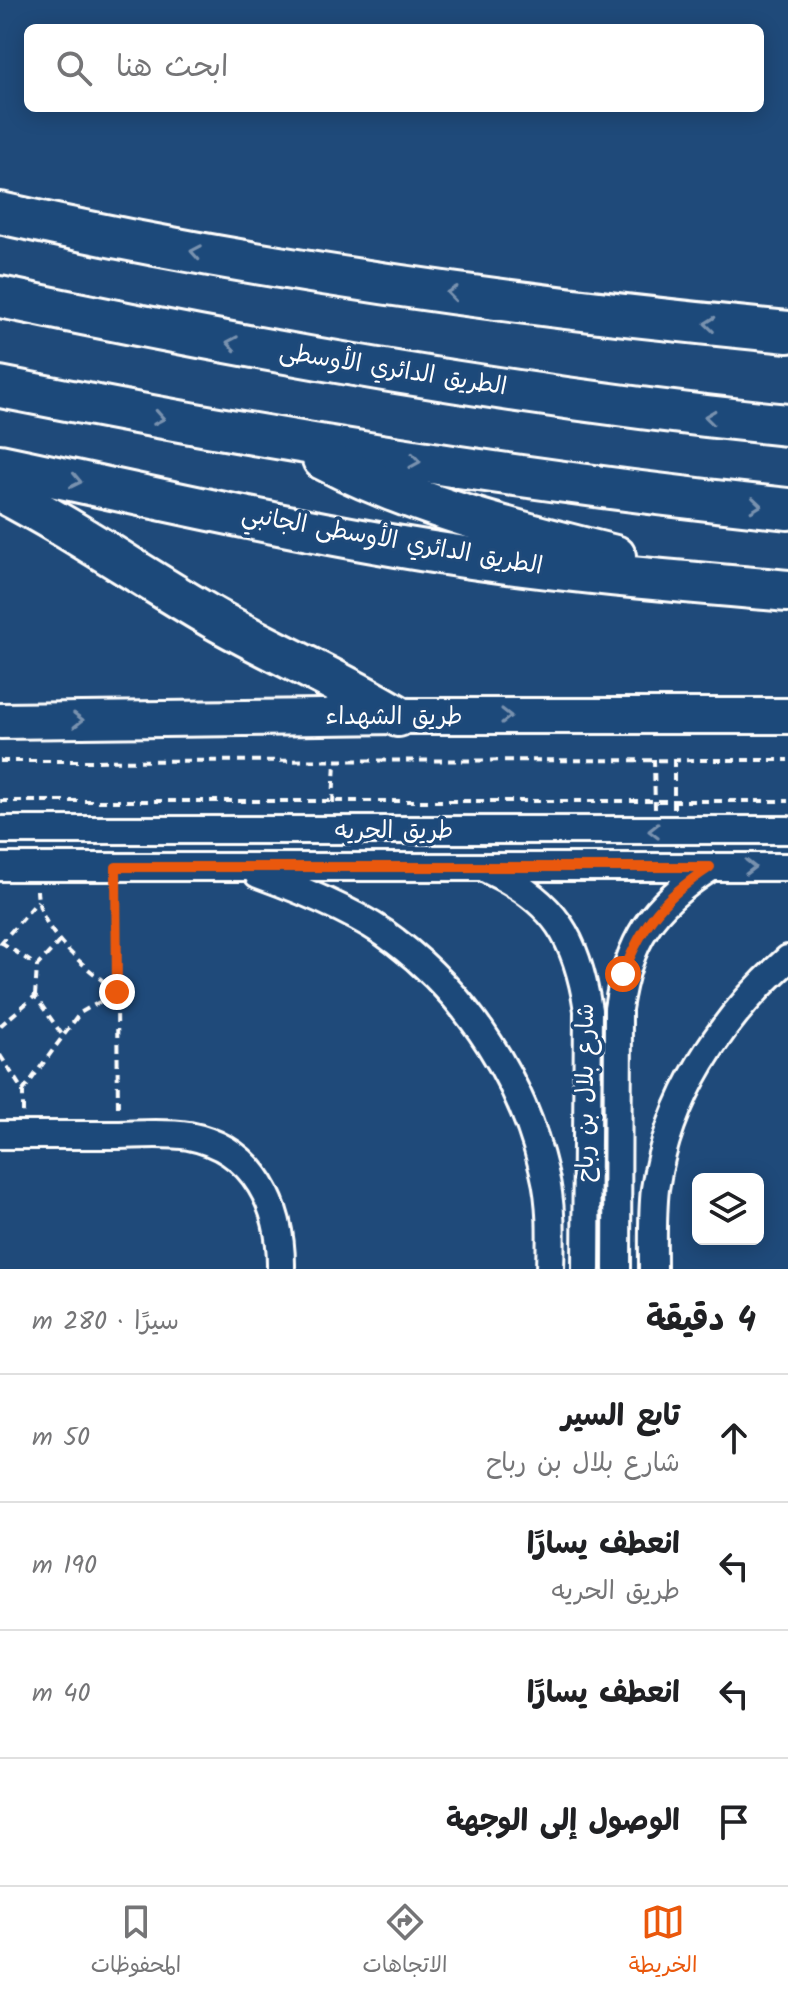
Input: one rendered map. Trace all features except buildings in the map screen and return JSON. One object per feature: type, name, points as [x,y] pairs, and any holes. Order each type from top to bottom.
[{"type":"highway","points":[[0,213],[314,273],[589,311],[788,332]]},
{"type":"highway","name":"الطريق الدائري الأوسطى","points":[[0,297],[163,330],[422,376],[574,399],[788,425]]},
{"type":"highway","points":[[0,387],[288,440],[564,482],[788,509]]},
{"type":"highway","points":[[288,440],[336,466],[412,497],[563,542],[732,586]]},
{"type":"highway","name":"الطريق الدائري الأوسطى الجانبي","points":[[0,465],[405,548],[561,570],[788,591]]},
{"type":"highway","points":[[0,491],[95,544],[222,623],[398,716]]},
{"type":"main road","name":"طريق الشهداء","points":[[0,721],[398,716],[788,716]]},
{"type":"street","name":"طريق الحريه","points":[[0,830],[788,830]]},
{"type":"street","points":[[90,830],[103,867]]},
{"type":"street","name":"طريق الحريه","points":[[0,867],[788,867]]},
{"type":"street","points":[[240,867],[293,886],[393,939],[436,977],[474,1020],[504,1068],[528,1119],[541,1160],[551,1233],[550,1269]]},
{"type":"street","name":"شارع بلال بن رباح","points":[[481,867],[516,883],[545,907],[568,937],[583,972],[588,1010],[586,1269]]},
{"type":"street","name":"شارع بلال بن رباح","points":[[617,1269],[618,1009],[623,974],[636,941],[655,911],[680,887],[710,867]]},
{"type":"street","points":[[653,1269],[655,1189],[669,1132],[691,1079],[721,1029],[759,985],[788,959]]},
{"type":"street","points":[[11,1135],[190,1136],[220,1147],[245,1164],[264,1189],[277,1217],[281,1269]]},
{"type":"path","points":[[654,759],[655,800],[664,831]]},
{"type":"path","points":[[664,831],[674,800],[674,759]]},
{"type":"path","points":[[0,761],[788,760]]},
{"type":"path","points":[[331,830],[335,761]]},
{"type":"path","points":[[0,801],[788,801]]},
{"type":"path","points":[[37,867],[38,901],[59,942],[117,992]]},
{"type":"path","points":[[103,867],[117,992],[118,1135]]},
{"type":"path","points":[[37,966],[1,943],[38,901]]},
{"type":"path","points":[[59,942],[37,966],[35,996],[63,1036]]},
{"type":"path","points":[[11,1135],[23,1091],[80,1013],[117,992]]},
{"type":"path","points":[[0,1026],[35,996]]},
{"type":"path","points":[[0,1055],[23,1091]]},
{"type":"route","points":[[117,992],[116,867],[710,867],[680,887],[655,911],[636,941],[623,974]]}]
